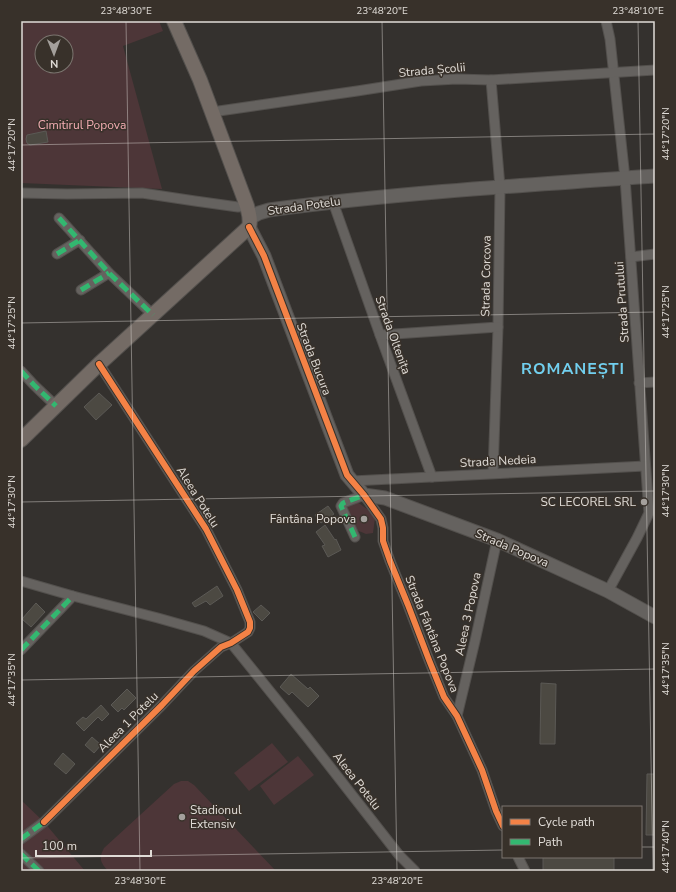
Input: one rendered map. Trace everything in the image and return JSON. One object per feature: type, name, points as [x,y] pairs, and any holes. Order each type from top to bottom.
[{"type":"main road","name":"Strada Bucura","points":[[174,21],[200,80],[249,217]]},
{"type":"main road","name":"Strada Potelu","points":[[21,440],[153,315],[249,217]]},
{"type":"street","name":"Strada Prutului","points":[[606,21],[610,39],[625,178],[645,466],[652,513],[608,591]]},
{"type":"street","name":"Strada Școlii","points":[[212,112],[357,92],[421,81],[457,79],[491,80],[655,70]]},
{"type":"street","name":"Strada Corcova","points":[[491,80],[500,187],[498,327],[493,474]]},
{"type":"street","name":"Strada Potelu","points":[[249,217],[269,210],[334,202],[500,187],[655,176]]},
{"type":"street","points":[[21,193],[142,193],[195,202],[238,207],[249,217]]},
{"type":"street","name":"Strada Oltenița","points":[[334,202],[380,335],[432,477]]},
{"type":"street","name":"Strada Bucura","points":[[249,217],[347,475],[364,495]]},
{"type":"street","points":[[59,218],[109,273],[153,315]]},
{"type":"street","points":[[57,254],[80,240]]},
{"type":"street","points":[[631,256],[655,254]]},
{"type":"street","points":[[81,290],[109,273]]},
{"type":"street","points":[[380,335],[498,327]]},
{"type":"street","name":"Aleea Potelu","points":[[100,364],[206,529],[237,590],[250,622],[250,628],[248,632],[231,643],[302,730],[399,855],[414,871]]},
{"type":"street","points":[[21,371],[56,406]]},
{"type":"street","points":[[639,383],[655,382]]},
{"type":"street","name":"Strada Nedeia","points":[[352,481],[645,466]]},
{"type":"street","points":[[355,537],[341,506],[343,503],[364,495]]},
{"type":"street","name":"Strada Popova","points":[[364,495],[386,498],[496,540],[608,591],[655,617]]},
{"type":"street","name":"Strada Fântâna Popova","points":[[364,495],[381,519],[383,541],[429,660],[444,697],[458,716],[482,770],[502,824]]},
{"type":"street","name":"Aleea 3 Popova","points":[[458,716],[496,540]]},
{"type":"street","points":[[21,581],[204,631],[231,643]]},
{"type":"street","points":[[21,650],[72,596]]},
{"type":"street","name":"Aleea 1 Potelu","points":[[21,839],[44,822],[162,705],[194,671],[221,647],[231,643]]},
{"type":"street","points":[[21,854],[39,871]]},
{"type":"street","points":[[518,858],[524,871]]},
{"type":"green space","name":"Cimitirul Popova","points":[[21,21],[159,21],[163,31],[123,46],[162,189],[21,183]]},
{"type":"green space","points":[[356,501],[371,512],[375,518],[373,533],[366,534],[354,529],[345,505]]},
{"type":"green space","points":[[272,743],[288,762],[249,791],[234,773]]},
{"type":"green space","points":[[298,756],[314,775],[274,805],[260,786]]},
{"type":"green space","name":"Stadionul Extensiv","points":[[181,781],[188,781],[194,785],[276,871],[108,871],[101,861],[101,855],[104,848],[174,784]]},
{"type":"green space","points":[[21,800],[44,822],[85,871],[21,871]]},
{"type":"building","points":[[46,131],[48,142],[30,145],[27,143],[27,135]]},
{"type":"building","points":[[99,393],[112,405],[96,420],[84,407]]},
{"type":"building","points":[[328,506],[334,514],[321,523],[315,515]]},
{"type":"building","points":[[325,525],[335,540],[336,539],[341,550],[328,557],[322,546],[325,545],[316,532]]},
{"type":"building","points":[[217,586],[223,596],[210,605],[206,601],[195,607],[192,603]]},
{"type":"building","points":[[36,603],[45,612],[31,627],[22,619]]},
{"type":"building","points":[[261,605],[270,613],[262,621],[253,612]]},
{"type":"building","points":[[291,674],[308,689],[310,687],[319,696],[308,707],[292,692],[289,695],[280,687]]},
{"type":"building","points":[[541,683],[556,684],[555,744],[540,744]]},
{"type":"building","points":[[127,689],[136,698],[124,710],[122,708],[118,712],[111,705]]},
{"type":"building","points":[[101,705],[109,714],[102,721],[98,717],[84,731],[76,723],[83,717],[86,719]]},
{"type":"building","points":[[92,737],[101,745],[94,753],[85,745]]},
{"type":"building","points":[[63,753],[75,764],[66,774],[54,764]]},
{"type":"building","points":[[647,774],[655,774],[655,835],[646,835]]},
{"type":"building","points":[[543,858],[614,858],[614,871],[543,871]]},
{"type":"marked path","points":[[59,218],[109,273],[153,315]]},
{"type":"marked path","points":[[57,254],[80,240]]},
{"type":"marked path","points":[[81,290],[109,273]]},
{"type":"marked path","points":[[21,371],[56,406]]},
{"type":"marked path","points":[[355,537],[341,506],[343,503],[364,495]]},
{"type":"marked path","points":[[21,650],[73,596]]},
{"type":"marked path","points":[[21,839],[44,822]]},
{"type":"marked path","points":[[21,854],[39,871]]},
{"type":"cycle path","points":[[249,227],[264,256],[347,475],[364,495],[381,519],[383,541],[429,660],[444,697],[457,716],[482,770],[502,824]]},
{"type":"cycle path","points":[[44,822],[162,705],[194,671],[221,647],[231,643],[248,632],[250,628],[250,622],[237,590],[206,529],[99,364]]},
{"type":"place","name":"SC LECOREL SRL","points":[[644,502]]},
{"type":"place","name":"Fântâna Popova","points":[[364,519]]},
{"type":"place","name":"Stadionul Extensiv","points":[[182,817]]},
{"type":"district","name":"ROMANEȘTI","points":[[573,369]]}]
